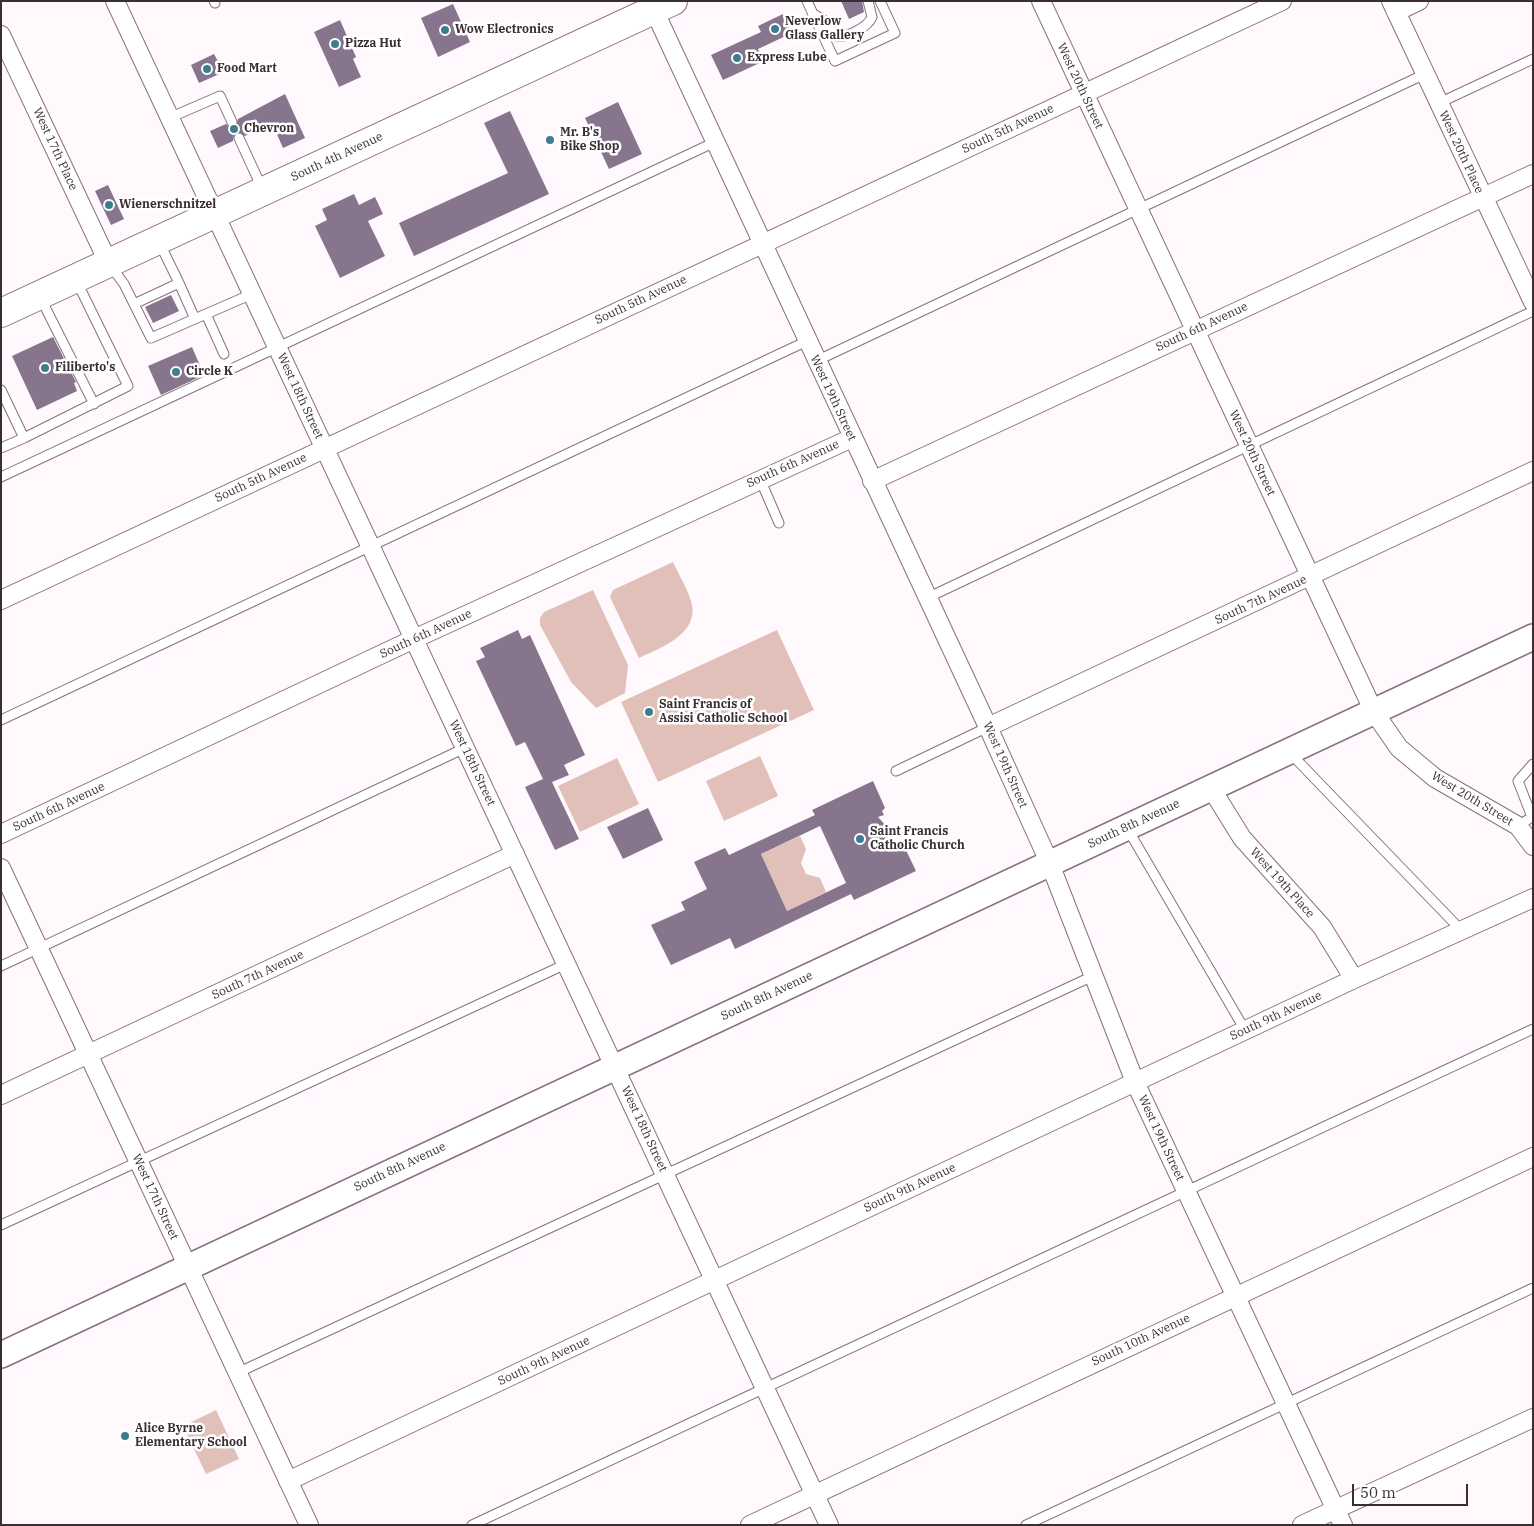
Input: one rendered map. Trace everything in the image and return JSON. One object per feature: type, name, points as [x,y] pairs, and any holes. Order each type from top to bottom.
[{"type":"main road","name":"South 4th Avenue","points":[[1,313],[649,8]]},
{"type":"street","name":"West 20th Street","points":[[1041,1],[1374,712],[1399,748],[1435,778],[1518,826],[1533,846]]},
{"type":"street","name":"South 5th Avenue","points":[[1,600],[1282,1]]},
{"type":"street","points":[[1393,7],[1419,1]]},
{"type":"street","name":"West 18th Street","points":[[120,3],[169,118],[715,1280],[828,1525]]},
{"type":"street","name":"West 20th Place","points":[[1393,7],[1531,296]]},
{"type":"street","name":"West 19th Street","points":[[649,8],[715,142],[988,727],[1050,864],[1135,1082],[1339,1517]]},
{"type":"street","name":"West 17th Place","points":[[1,35],[108,262]]},
{"type":"street","name":"South 6th Avenue","points":[[872,481],[1533,174]]},
{"type":"street","name":"South 6th Avenue","points":[[1,834],[414,639],[852,438]]},
{"type":"street","name":"South 7th Avenue","points":[[988,727],[1533,471]]},
{"type":"street","name":"South 8th Avenue","points":[[1,1355],[1533,637]]},
{"type":"street","name":"West 19th Place","points":[[1211,788],[1242,838],[1322,927],[1354,979]]},
{"type":"street","name":"South 7th Avenue","points":[[1,1095],[515,854]]},
{"type":"street","name":"West 17th Street","points":[[1,868],[87,1055],[309,1525]]},
{"type":"street","name":"South 9th Avenue","points":[[288,1481],[1245,1030],[1533,898]]},
{"type":"street","name":"South 10th Avenue","points":[[750,1525],[1533,1157]]},
{"type":"street","points":[[1302,1525],[1339,1517],[1533,1418]]},
{"type":"lane","points":[[807,1],[835,61],[895,33],[880,1]]},
{"type":"lane","points":[[812,12],[827,22],[834,35],[842,37],[869,24],[872,17],[868,1]]},
{"type":"lane","points":[[1438,103],[1533,59]]},
{"type":"lane","points":[[816,361],[1425,74]]},
{"type":"lane","points":[[169,118],[220,96],[232,122]]},
{"type":"lane","points":[[239,138],[263,191]]},
{"type":"lane","points":[[1,477],[278,349],[715,142]]},
{"type":"lane","points":[[157,240],[195,319]]},
{"type":"lane","points":[[108,262],[124,284],[151,338],[252,294]]},
{"type":"lane","points":[[1,448],[128,386],[76,278]]},
{"type":"lane","points":[[134,304],[179,283]]},
{"type":"lane","points":[[39,295],[94,404]]},
{"type":"lane","points":[[927,598],[1533,311]]},
{"type":"lane","points":[[206,314],[224,354]]},
{"type":"lane","points":[[1,720],[807,342]]},
{"type":"lane","points":[[1,390],[24,438]]},
{"type":"lane","points":[[760,479],[779,522]]},
{"type":"lane","points":[[896,771],[988,727]]},
{"type":"lane","points":[[1,966],[465,748]]},
{"type":"lane","points":[[1289,752],[1461,930]]},
{"type":"lane","points":[[1518,826],[1532,817],[1518,781],[1533,764]]},
{"type":"lane","points":[[1127,828],[1245,1030]]},
{"type":"lane","points":[[1,1225],[566,964]]},
{"type":"lane","points":[[237,1373],[1093,976]]},
{"type":"lane","points":[[472,1525],[1533,1029]]},
{"type":"lane","points":[[1026,1525],[1533,1288]]},
{"type":"shaded area","points":[[673,562],[691,601],[693,612],[690,622],[677,638],[639,658],[610,597],[613,590]]},
{"type":"shaded area","points":[[593,590],[628,665],[625,693],[596,708],[571,682],[540,625],[540,618],[544,612]]},
{"type":"shaded area","points":[[777,630],[814,710],[658,782],[621,702]]},
{"type":"shaded area","points":[[760,756],[778,796],[724,821],[706,781]]},
{"type":"shaded area","points":[[617,758],[639,804],[580,832],[558,786]]},
{"type":"shaded area","points":[[800,836],[806,849],[801,863],[806,874],[820,878],[826,892],[787,911],[761,854]]},
{"type":"shaded area","points":[[216,1410],[239,1459],[206,1474],[183,1426]]},
{"type":"building","points":[[841,1],[862,1],[864,12],[849,19]]},
{"type":"building","name":"Wow Electronics","points":[[453,4],[470,42],[438,57],[421,18]]},
{"type":"building","name":"Express Lube","points":[[783,14],[792,33],[758,49],[764,61],[723,80],[711,55],[761,32],[758,26]]},
{"type":"building","name":"Pizza Hut","points":[[340,20],[356,57],[353,59],[361,77],[339,87],[314,32]]},
{"type":"building","name":"Food Mart","points":[[214,54],[224,72],[199,83],[191,65]]},
{"type":"building","points":[[285,94],[305,138],[283,148],[272,123],[245,136],[237,132],[234,135],[233,141],[218,148],[210,131],[226,124],[231,128],[235,127],[238,119]]},
{"type":"building","points":[[618,102],[642,154],[609,169],[585,118]]},
{"type":"building","points":[[510,111],[549,194],[414,256],[399,223],[508,173],[484,123]]},
{"type":"building","name":"Wienerschnitzel","points":[[108,185],[124,219],[111,225],[95,191]]},
{"type":"building","points":[[354,194],[359,205],[375,197],[383,214],[368,221],[385,256],[340,278],[315,226],[327,220],[322,209]]},
{"type":"building","points":[[171,295],[179,311],[153,323],[145,307]]},
{"type":"building","name":"Filiberto's","points":[[53,337],[76,382],[74,383],[77,391],[37,410],[12,356]]},
{"type":"building","name":"Circle K","points":[[192,347],[204,375],[161,395],[148,366]]},
{"type":"building","points":[[518,630],[522,639],[530,635],[585,755],[564,765],[569,775],[552,782],[579,839],[555,850],[525,787],[543,779],[525,742],[516,746],[476,661],[485,657],[480,648]]},
{"type":"building","points":[[873,781],[885,808],[882,811],[884,815],[878,817],[888,828],[890,844],[903,844],[916,871],[854,900],[851,894],[735,949],[730,938],[671,965],[651,925],[685,910],[681,902],[707,889],[694,862],[725,848],[729,855],[815,815],[812,810]],"holes":[[[820,826],[846,883],[787,911],[761,854]]]},
{"type":"building","points":[[648,808],[663,840],[623,859],[607,827]]},
{"type":"place","name":"Neverlow Glass Gallery","points":[[775,29]]},
{"type":"place","name":"Wow Electronics","points":[[445,30]]},
{"type":"place","name":"Pizza Hut","points":[[335,44]]},
{"type":"place","name":"Express Lube","points":[[737,58]]},
{"type":"place","name":"Food Mart","points":[[207,69]]},
{"type":"place","name":"Chevron","points":[[234,129]]},
{"type":"place","name":"Mr. B's Bike Shop","points":[[550,140]]},
{"type":"place","name":"Wienerschnitzel","points":[[109,205]]},
{"type":"place","name":"Filiberto's","points":[[45,368]]},
{"type":"place","name":"Circle K","points":[[176,372]]},
{"type":"place","name":"Saint Francis of Assisi Catholic School","points":[[649,712]]},
{"type":"place","name":"Saint Francis Catholic Church","points":[[860,839]]},
{"type":"place","name":"Alice Byrne Elementary School","points":[[125,1436]]}]
